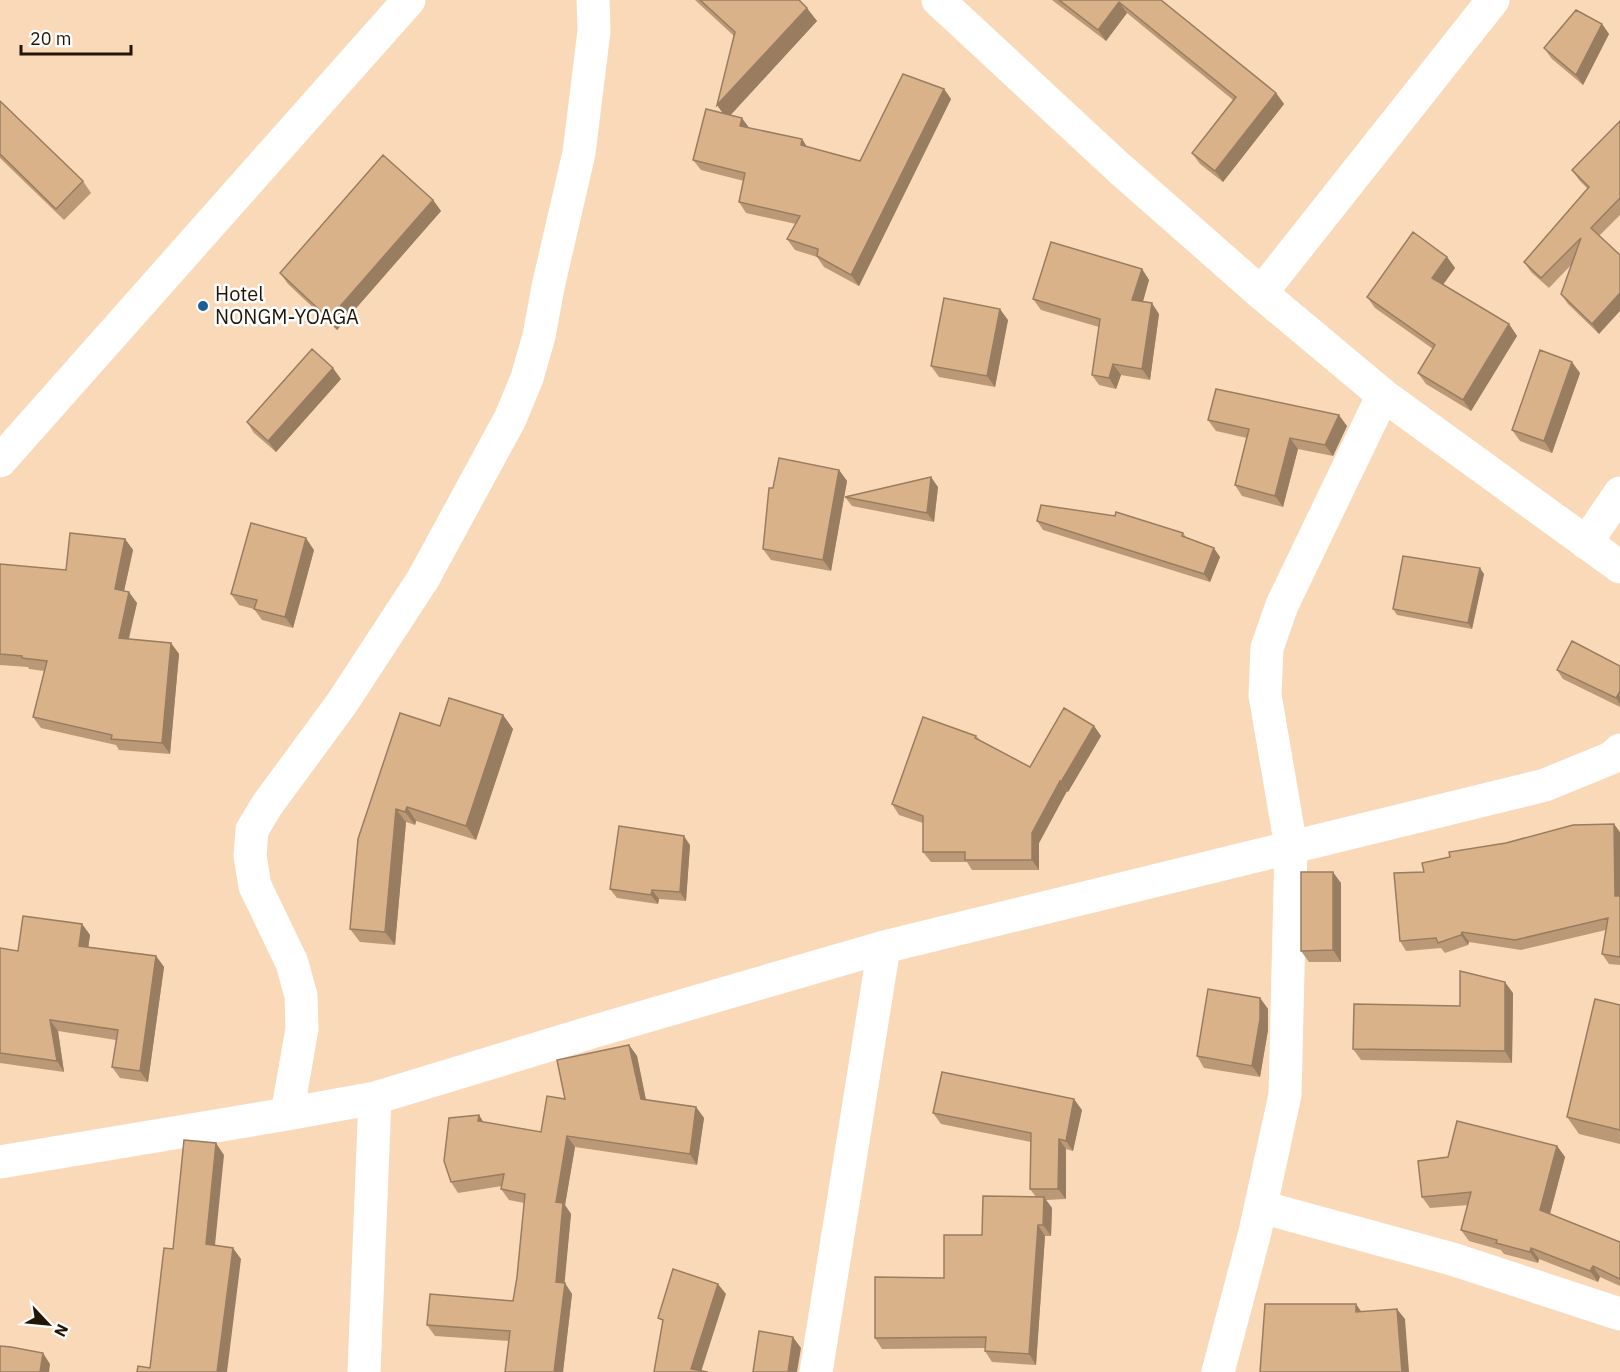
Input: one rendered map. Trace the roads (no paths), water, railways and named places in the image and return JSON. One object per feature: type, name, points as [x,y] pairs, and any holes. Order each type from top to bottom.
[{"type":"street","points":[[0,461],[409,0]]},
{"type":"street","points":[[287,1114],[302,1029],[301,996],[292,963],[255,886],[250,856],[252,830],[267,805],[342,703],[423,579],[514,408],[527,378],[539,336],[579,153],[594,31],[593,0]]},
{"type":"street","points":[[938,0],[1119,168],[1383,396],[1620,567]]},
{"type":"street","points":[[1261,293],[1493,0]]},
{"type":"street","points":[[1218,1372],[1255,1232],[1285,1095],[1291,847],[1265,695],[1267,648],[1282,605],[1383,396]]},
{"type":"street","points":[[1586,543],[1620,494]]},
{"type":"street","points":[[0,1162],[375,1098],[884,947],[1545,785],[1611,758],[1620,750]]},
{"type":"street","points":[[816,1372],[884,947]]},
{"type":"street","points":[[364,1372],[375,1098]]},
{"type":"street","points":[[1261,1207],[1452,1259],[1620,1314]]},
{"type":"place","name":"Hotel NONGM-YOAGA","points":[[203,306]]}]
